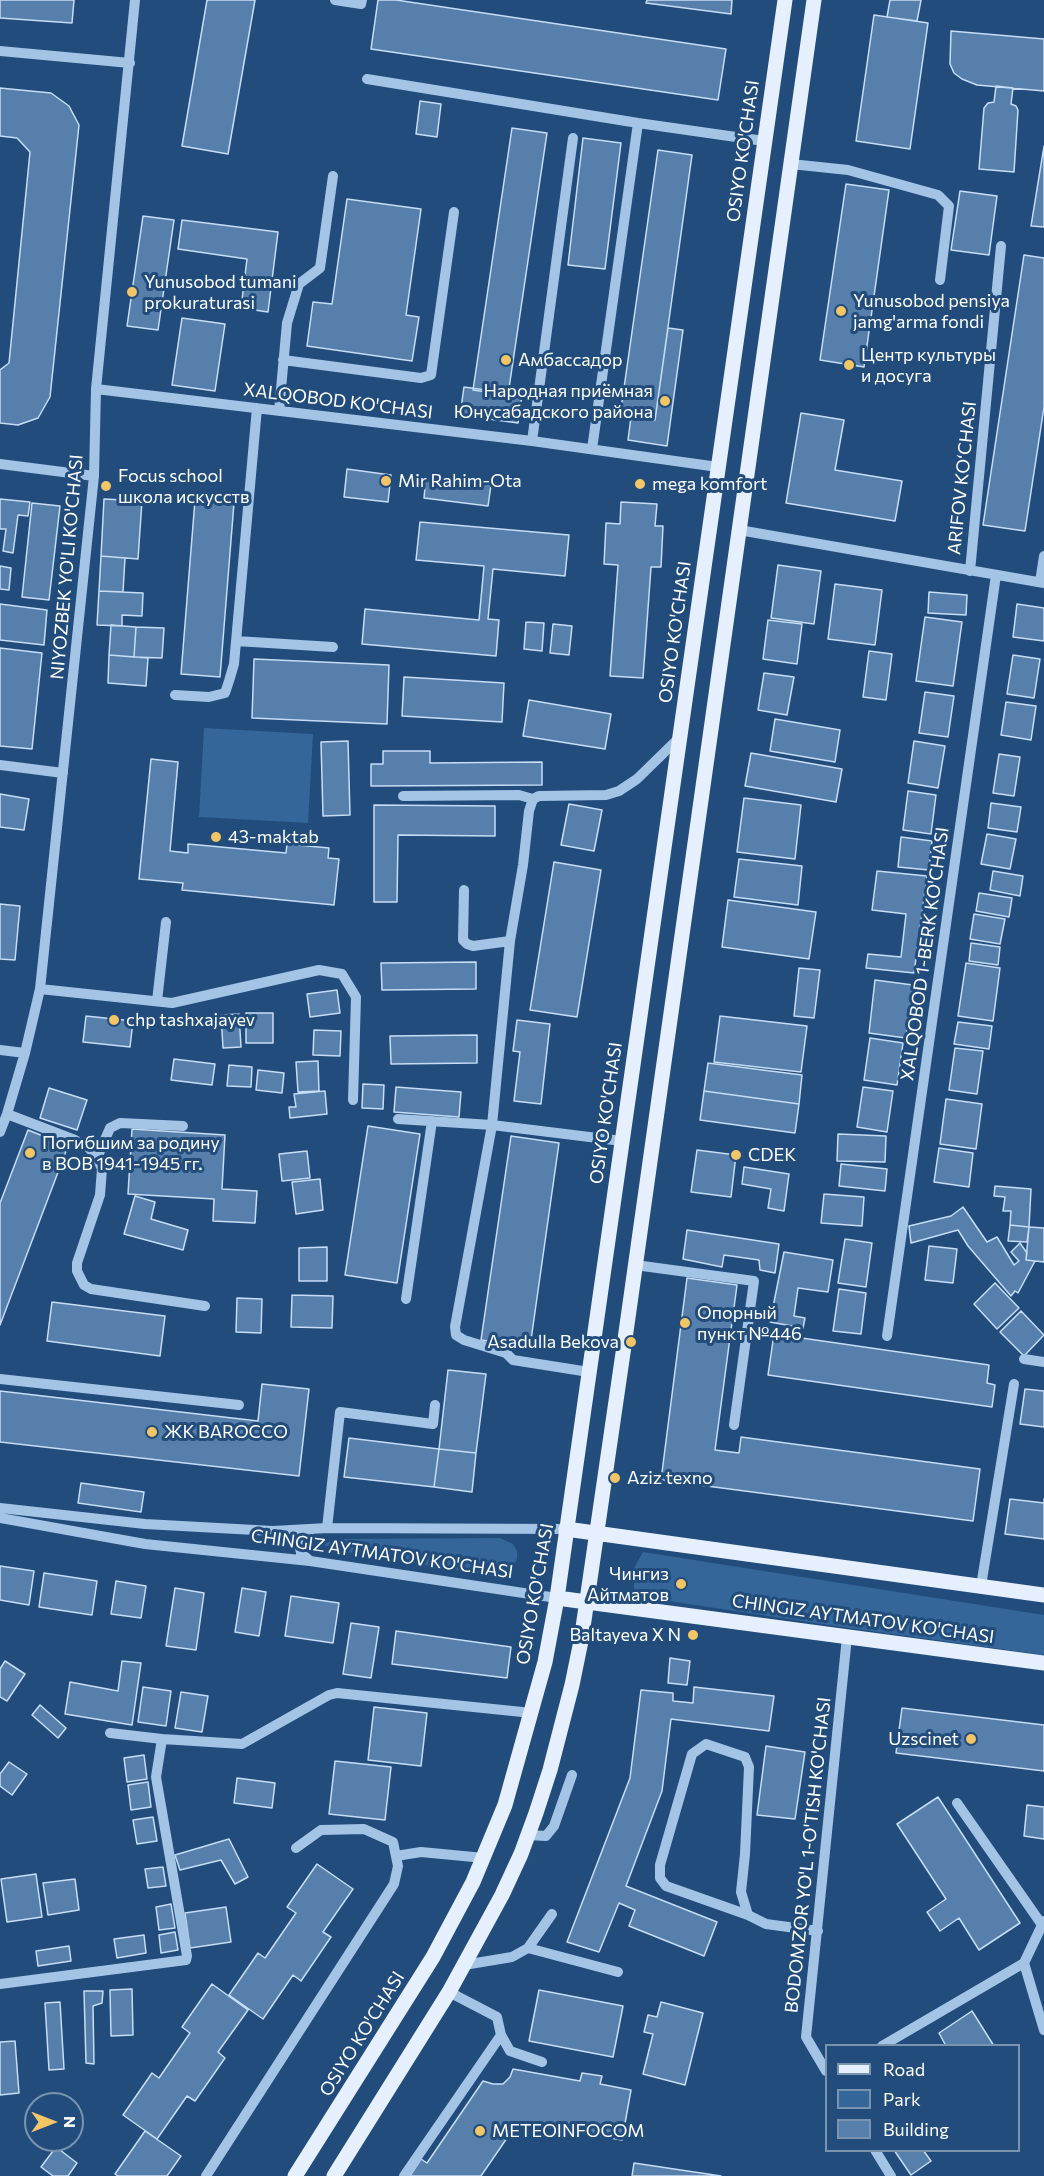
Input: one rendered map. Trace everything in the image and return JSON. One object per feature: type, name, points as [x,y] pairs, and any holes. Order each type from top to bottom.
[{"type":"main road","name":"OSIYO KO'CHASI","points":[[295,2176],[433,1957],[484,1858],[505,1805],[545,1662],[557,1598],[785,0]]},
{"type":"main road","points":[[334,2176],[449,1992],[502,1895],[528,1835],[550,1770],[573,1685],[587,1602],[814,0]]},
{"type":"main road","name":"CHINGIZ AYTMATOV KO'CHASI","points":[[566,1529],[1044,1594]]},
{"type":"main road","name":"CHINGIZ AYTMATOV KO'CHASI","points":[[557,1598],[1044,1663]]},
{"type":"street","name":"NIYOZBEK YO'LI KO'CHASI","points":[[0,1132],[25,1053],[40,989],[94,476],[96,389],[135,0]]},
{"type":"street","points":[[335,0],[361,4],[362,0]]},
{"type":"street","points":[[0,51],[130,63]]},
{"type":"street","points":[[367,79],[765,141]]},
{"type":"street","points":[[592,449],[638,123]]},
{"type":"street","points":[[532,441],[573,138]]},
{"type":"street","points":[[790,164],[849,170],[938,195],[949,206],[940,280]]},
{"type":"street","points":[[279,411],[287,323],[300,284],[320,268],[333,176]]},
{"type":"street","points":[[283,360],[420,378],[431,375],[454,212]]},
{"type":"street","name":"ARIFOV KO‘CHASI","points":[[969,571],[1001,246]]},
{"type":"street","name":"XALQOBOD KO'CHASI","points":[[96,389],[532,441],[718,467]]},
{"type":"street","points":[[175,695],[209,697],[225,693],[234,664],[257,408]]},
{"type":"street","points":[[0,464],[94,476]]},
{"type":"street","points":[[739,530],[1042,583],[1044,556]]},
{"type":"street","name":"XALQOBOD 1-BERK KO'CHASI","points":[[887,1336],[996,575]]},
{"type":"street","points":[[236,641],[333,647]]},
{"type":"street","points":[[589,1372],[513,1360],[506,1353],[464,1340],[456,1335],[455,1327],[492,1125],[510,941],[523,865],[528,811],[533,799],[539,796],[606,795],[619,791],[637,779],[679,738]]},
{"type":"street","points":[[0,765],[63,773]]},
{"type":"street","points":[[403,796],[519,795],[533,799]]},
{"type":"street","points":[[464,890],[463,940],[473,946],[510,941]]},
{"type":"street","points":[[157,1001],[166,922]]},
{"type":"street","points":[[40,989],[172,1003],[319,970],[342,974],[356,997],[354,1100]]},
{"type":"street","points":[[0,1050],[25,1053]]},
{"type":"street","points":[[7,1114],[75,1140],[89,1148],[102,1169],[100,1195],[77,1263],[77,1271],[84,1285],[205,1306]]},
{"type":"street","points":[[398,1119],[492,1125],[622,1141]]},
{"type":"street","points":[[406,1299],[432,1121]]},
{"type":"street","points":[[97,1158],[110,1128],[120,1123],[183,1126]]},
{"type":"street","points":[[635,1264],[754,1281],[734,1425]]},
{"type":"street","points":[[1024,1359],[1044,1362]]},
{"type":"street","points":[[0,1379],[239,1405]]},
{"type":"street","points":[[981,1586],[1014,1384]]},
{"type":"street","points":[[327,1528],[340,1412],[433,1424],[435,1405]]},
{"type":"street","name":"CHINGIZ AYTMATOV KO'CHASI","points":[[0,1508],[145,1524],[273,1531],[327,1528],[566,1529]]},
{"type":"street","name":"CHINGIZ AYTMATOV KO'CHASI","points":[[0,1518],[145,1544],[310,1561],[557,1598]]},
{"type":"street","points":[[310,1561],[301,1553],[299,1543],[304,1534],[312,1529]]},
{"type":"street","name":"BODOMZOR YO'L 1-O'TISH KO'CHASI","points":[[825,2069],[806,2037],[847,1636]]},
{"type":"street","points":[[110,1733],[242,1744],[329,1695],[337,1693],[532,1713]]},
{"type":"street","points":[[0,1984],[186,1960],[156,1777],[162,1739]]},
{"type":"street","points":[[748,1915],[741,1892],[749,1767],[745,1757],[706,1744],[692,1754],[660,1865],[660,1878],[666,1886],[748,1915],[766,1924],[818,1931]]},
{"type":"street","points":[[528,1835],[546,1836],[554,1826],[572,1775]]},
{"type":"street","points":[[885,2044],[1024,1963],[1043,1922],[957,1803]]},
{"type":"street","points":[[206,2176],[394,1884],[398,1866],[393,1842],[364,1829],[321,1830],[296,1848]]},
{"type":"street","points":[[396,1856],[420,1852],[484,1858]]},
{"type":"street","points":[[464,1965],[512,1957],[528,1948],[552,1914]]},
{"type":"street","points":[[528,1948],[618,1972]]},
{"type":"street","points":[[1024,1963],[1044,2030]]},
{"type":"street","points":[[449,1992],[497,2018],[501,2035],[510,2051],[542,2062]]},
{"type":"street","points":[[404,2176],[501,2035]]},
{"type":"street","points":[[876,2152],[891,2176]]},
{"type":"green space","points":[[204,728],[313,734],[308,823],[199,817]]},
{"type":"green space","points":[[500,1538],[513,1544],[517,1551],[517,1558],[512,1572],[498,1577],[340,1551],[321,1544],[342,1539]]},
{"type":"green space","points":[[643,1552],[1044,1615],[1044,1655],[648,1598],[634,1589],[634,1568]]},
{"type":"building","points":[[0,0],[74,0],[72,23],[0,18]]},
{"type":"building","points":[[207,0],[255,0],[228,154],[182,146]]},
{"type":"building","points":[[378,0],[396,0],[726,49],[718,100],[371,49]]},
{"type":"building","points":[[647,0],[732,0],[731,14],[646,3]]},
{"type":"building","points":[[890,0],[921,0],[917,21],[887,17]]},
{"type":"building","points":[[874,15],[928,23],[910,149],[856,141]]},
{"type":"building","points":[[951,31],[1044,39],[1044,91],[977,85],[962,79],[954,73],[950,64]]},
{"type":"building","points":[[996,86],[1013,88],[1011,104],[1018,110],[1014,172],[979,169],[984,108],[988,103],[994,102]]},
{"type":"building","points":[[0,88],[51,93],[69,106],[79,125],[50,397],[38,418],[18,425],[0,423],[0,370],[9,363],[30,152],[17,138],[0,136]]},
{"type":"building","points":[[420,101],[441,104],[437,137],[416,134]]},
{"type":"building","points":[[512,128],[547,133],[508,395],[473,390]]},
{"type":"building","points":[[583,138],[621,143],[605,269],[568,265]]},
{"type":"building","points":[[1044,146],[1044,227],[1031,226]]},
{"type":"building","points":[[658,150],[692,155],[655,420],[620,416]]},
{"type":"building","points":[[846,184],[889,190],[864,367],[820,360]]},
{"type":"building","points":[[960,191],[997,196],[989,255],[951,250]]},
{"type":"building","points":[[347,199],[421,209],[406,315],[419,317],[412,361],[307,346],[313,302],[332,304]]},
{"type":"building","points":[[143,216],[174,220],[158,330],[127,326]]},
{"type":"building","points":[[182,220],[278,232],[268,312],[241,308],[247,259],[178,249]]},
{"type":"building","points":[[1024,255],[1044,258],[1044,407],[1025,531],[983,525]]},
{"type":"building","points":[[182,318],[225,324],[215,391],[172,385]]},
{"type":"building","points":[[668,328],[683,330],[667,446],[628,440],[631,417],[655,420]]},
{"type":"building","points":[[464,387],[522,395],[518,423],[460,415]]},
{"type":"building","points":[[801,413],[844,420],[835,470],[902,481],[895,521],[786,503]]},
{"type":"building","points":[[347,469],[391,475],[388,502],[344,497]]},
{"type":"building","points":[[426,477],[491,485],[488,506],[424,498]]},
{"type":"building","points":[[0,499],[30,502],[28,516],[18,515],[13,553],[3,551],[6,529],[0,529]]},
{"type":"building","points":[[104,499],[142,501],[138,559],[101,556]]},
{"type":"building","points":[[195,500],[234,503],[220,677],[181,674]]},
{"type":"building","points":[[621,502],[657,504],[655,526],[663,526],[661,567],[651,567],[643,678],[610,676],[618,565],[604,564],[606,523],[620,524]]},
{"type":"building","points":[[32,503],[60,506],[49,600],[22,597]]},
{"type":"building","points":[[420,522],[569,535],[565,576],[493,569],[488,619],[499,620],[496,656],[362,644],[365,609],[479,620],[484,566],[416,560]]},
{"type":"building","points":[[101,556],[125,558],[123,592],[99,591]]},
{"type":"building","points":[[778,565],[821,571],[814,624],[771,618]]},
{"type":"building","points":[[0,566],[11,568],[9,590],[0,589]]},
{"type":"building","points":[[835,584],[882,590],[875,645],[828,639]]},
{"type":"building","points":[[99,591],[143,593],[142,616],[122,615],[122,626],[97,625]]},
{"type":"building","points":[[929,592],[967,595],[966,615],[928,613]]},
{"type":"building","points":[[0,604],[47,610],[44,645],[0,640]]},
{"type":"building","points":[[1017,604],[1044,608],[1044,641],[1013,637]]},
{"type":"building","points":[[925,617],[962,622],[953,686],[916,681]]},
{"type":"building","points":[[768,620],[802,624],[797,664],[763,659]]},
{"type":"building","points":[[526,622],[544,623],[542,651],[524,649]]},
{"type":"building","points":[[553,624],[572,626],[569,655],[550,653]]},
{"type":"building","points":[[111,625],[136,627],[134,657],[109,655]]},
{"type":"building","points":[[136,627],[164,628],[162,658],[134,657]]},
{"type":"building","points":[[0,648],[42,653],[32,749],[0,746]]},
{"type":"building","points":[[869,651],[892,654],[886,700],[863,697]]},
{"type":"building","points":[[109,655],[148,658],[146,686],[108,683]]},
{"type":"building","points":[[1013,655],[1040,659],[1034,698],[1007,694]]},
{"type":"building","points":[[254,659],[389,665],[387,724],[252,718]]},
{"type":"building","points":[[764,673],[794,677],[787,715],[758,710]]},
{"type":"building","points":[[404,677],[504,683],[502,722],[402,716]]},
{"type":"building","points":[[925,692],[954,696],[948,737],[919,733]]},
{"type":"building","points":[[529,700],[611,714],[605,749],[523,736]]},
{"type":"building","points":[[1006,702],[1036,706],[1031,740],[1001,735]]},
{"type":"building","points":[[775,719],[840,730],[835,762],[770,751]]},
{"type":"building","points":[[348,741],[350,815],[323,816],[321,742]]},
{"type":"building","points":[[914,741],[945,746],[938,788],[908,783]]},
{"type":"building","points":[[383,751],[430,751],[430,763],[542,762],[542,785],[371,786],[371,764],[383,764]]},
{"type":"building","points":[[751,753],[842,769],[836,802],[745,786]]},
{"type":"building","points":[[999,754],[1020,757],[1014,796],[993,793]]},
{"type":"building","points":[[151,759],[178,762],[170,851],[188,853],[188,844],[286,853],[287,844],[329,848],[328,858],[339,859],[334,905],[182,890],[183,883],[139,879]]},
{"type":"building","points":[[908,791],[936,795],[931,834],[903,830]]},
{"type":"building","points":[[0,794],[29,799],[24,830],[0,827]]},
{"type":"building","points":[[744,798],[801,805],[795,859],[737,852]]},
{"type":"building","points":[[991,803],[1021,807],[1017,832],[988,828]]},
{"type":"building","points":[[569,804],[602,810],[594,851],[561,845]]},
{"type":"building","points":[[374,805],[495,806],[495,836],[398,835],[397,902],[374,902]]},
{"type":"building","points":[[987,834],[1016,839],[1010,869],[981,864]]},
{"type":"building","points":[[901,837],[932,841],[929,870],[898,867]]},
{"type":"building","points":[[739,859],[802,866],[798,905],[734,897]]},
{"type":"building","points":[[554,862],[601,870],[577,1017],[530,1010]]},
{"type":"building","points":[[877,871],[927,876],[914,973],[866,968],[868,954],[901,957],[906,914],[872,910]]},
{"type":"building","points":[[993,871],[1023,876],[1020,896],[990,890]]},
{"type":"building","points":[[979,893],[1012,898],[1009,917],[976,911]]},
{"type":"building","points":[[728,900],[816,912],[809,959],[722,947]]},
{"type":"building","points":[[0,904],[20,906],[15,960],[0,959]]},
{"type":"building","points":[[974,914],[1005,919],[1000,944],[970,939]]},
{"type":"building","points":[[971,943],[1000,947],[998,965],[969,961]]},
{"type":"building","points":[[476,962],[476,989],[382,990],[381,963]]},
{"type":"building","points":[[966,963],[1000,968],[993,1021],[958,1016]]},
{"type":"building","points":[[799,968],[820,970],[814,1018],[794,1016]]},
{"type":"building","points":[[875,980],[913,985],[906,1038],[869,1033]]},
{"type":"building","points":[[337,990],[340,1013],[310,1017],[307,994]]},
{"type":"building","points":[[246,1013],[273,1013],[273,1043],[246,1043]]},
{"type":"building","points":[[239,1014],[241,1047],[223,1048],[221,1015]]},
{"type":"building","points":[[86,1016],[133,1021],[130,1047],[83,1042]]},
{"type":"building","points":[[720,1016],[807,1026],[801,1072],[714,1062]]},
{"type":"building","points":[[517,1020],[550,1024],[541,1104],[514,1101],[520,1052],[513,1051]]},
{"type":"building","points":[[958,1022],[992,1026],[989,1049],[954,1044]]},
{"type":"building","points":[[314,1030],[341,1031],[340,1056],[313,1055]]},
{"type":"building","points":[[477,1035],[477,1063],[391,1064],[390,1036]]},
{"type":"building","points":[[870,1038],[903,1043],[897,1085],[864,1080]]},
{"type":"building","points":[[955,1048],[983,1051],[977,1094],[949,1090]]},
{"type":"building","points":[[174,1059],[215,1064],[212,1085],[171,1080]]},
{"type":"building","points":[[318,1061],[319,1091],[298,1092],[296,1062]]},
{"type":"building","points":[[708,1063],[802,1075],[799,1104],[704,1091]]},
{"type":"building","points":[[229,1065],[252,1067],[251,1087],[227,1086]]},
{"type":"building","points":[[258,1070],[284,1073],[282,1093],[256,1090]]},
{"type":"building","points":[[363,1084],[384,1085],[383,1109],[362,1108]]},
{"type":"building","points":[[396,1087],[461,1092],[459,1117],[394,1112]]},
{"type":"building","points":[[863,1087],[893,1091],[887,1132],[857,1127]]},
{"type":"building","points":[[49,1088],[87,1100],[77,1130],[40,1118]]},
{"type":"building","points":[[325,1091],[327,1114],[290,1118],[289,1107],[296,1107],[294,1094]]},
{"type":"building","points":[[704,1091],[799,1104],[795,1133],[700,1120]]},
{"type":"building","points":[[946,1099],[982,1104],[976,1149],[940,1144]]},
{"type":"building","points":[[368,1126],[420,1134],[397,1283],[345,1275]]},
{"type":"building","points":[[132,1129],[225,1135],[222,1189],[257,1191],[255,1223],[213,1221],[214,1199],[128,1194]]},
{"type":"building","points":[[28,1130],[68,1146],[0,1325],[0,1203]]},
{"type":"building","points":[[838,1134],[886,1136],[885,1162],[837,1161]]},
{"type":"building","points":[[511,1136],[559,1143],[530,1347],[481,1340]]},
{"type":"building","points":[[939,1148],[973,1153],[969,1187],[934,1182]]},
{"type":"building","points":[[697,1150],[736,1155],[731,1197],[691,1192]]},
{"type":"building","points":[[307,1151],[310,1178],[282,1181],[279,1154]]},
{"type":"building","points":[[841,1164],[887,1169],[885,1191],[839,1186]]},
{"type":"building","points":[[744,1167],[789,1174],[784,1211],[768,1208],[771,1189],[742,1184]]},
{"type":"building","points":[[320,1179],[323,1210],[296,1214],[292,1182]]},
{"type":"building","points":[[995,1186],[1031,1189],[1029,1227],[1010,1225],[1011,1211],[1003,1211],[1005,1197],[994,1196]]},
{"type":"building","points":[[824,1194],[864,1197],[862,1226],[821,1223]]},
{"type":"building","points":[[135,1196],[155,1202],[151,1219],[188,1230],[183,1250],[124,1234]]},
{"type":"building","points":[[963,1207],[987,1242],[997,1237],[1014,1265],[1019,1261],[1011,1252],[1020,1243],[1027,1253],[1026,1260],[1035,1261],[1018,1293],[1015,1291],[1011,1296],[968,1246],[958,1230],[911,1243],[909,1226],[951,1216]]},
{"type":"building","points":[[1010,1225],[1029,1227],[1027,1242],[1008,1241]]},
{"type":"building","points":[[1029,1227],[1044,1228],[1044,1262],[1026,1260]]},
{"type":"building","points":[[687,1230],[779,1244],[775,1273],[760,1270],[759,1260],[724,1255],[722,1267],[683,1259]]},
{"type":"building","points":[[845,1239],[872,1243],[866,1287],[838,1283]]},
{"type":"building","points":[[929,1246],[957,1249],[953,1283],[925,1280]]},
{"type":"building","points":[[327,1247],[327,1281],[299,1281],[299,1248]]},
{"type":"building","points":[[784,1252],[833,1260],[828,1292],[798,1288],[794,1316],[805,1318],[803,1328],[770,1322]]},
{"type":"building","points":[[687,1278],[737,1285],[715,1450],[739,1453],[741,1437],[980,1469],[973,1521],[661,1480]]},
{"type":"building","points":[[995,1283],[1019,1308],[997,1329],[974,1304]]},
{"type":"building","points":[[839,1289],[866,1293],[861,1334],[833,1331]]},
{"type":"building","points":[[292,1295],[333,1296],[332,1328],[291,1327]]},
{"type":"building","points":[[237,1298],[262,1299],[261,1333],[236,1332]]},
{"type":"building","points":[[52,1302],[165,1316],[160,1356],[47,1341]]},
{"type":"building","points":[[1021,1311],[1044,1335],[1024,1356],[1000,1332]]},
{"type":"building","points":[[774,1334],[989,1365],[987,1383],[995,1385],[992,1407],[768,1375]]},
{"type":"building","points":[[448,1370],[486,1374],[476,1453],[439,1449]]},
{"type":"building","name":"ЖК BAROCCO","points":[[262,1384],[309,1389],[299,1476],[0,1442],[0,1391],[258,1421]]},
{"type":"building","points":[[1025,1389],[1044,1391],[1044,1427],[1020,1424]]},
{"type":"building","points":[[349,1438],[439,1449],[434,1487],[344,1477]]},
{"type":"building","points":[[439,1449],[476,1453],[472,1492],[434,1487]]},
{"type":"building","points":[[81,1483],[144,1492],[141,1512],[78,1503]]},
{"type":"building","points":[[1010,1499],[1044,1503],[1044,1539],[1005,1534]]},
{"type":"building","points":[[0,1566],[34,1571],[29,1605],[0,1600]]},
{"type":"building","points":[[44,1573],[97,1581],[92,1615],[39,1607]]},
{"type":"building","points":[[116,1581],[146,1586],[141,1618],[111,1614]]},
{"type":"building","points":[[175,1588],[204,1593],[196,1650],[166,1646]]},
{"type":"building","points":[[242,1588],[266,1592],[259,1636],[235,1632]]},
{"type":"building","points":[[291,1596],[339,1603],[333,1643],[285,1636]]},
{"type":"building","points":[[351,1623],[379,1627],[371,1678],[343,1674]]},
{"type":"building","points":[[396,1631],[511,1647],[507,1678],[392,1664]]},
{"type":"building","points":[[670,1658],[690,1661],[687,1685],[668,1683]]},
{"type":"building","points":[[5,1661],[25,1674],[7,1701],[0,1697],[0,1669]]},
{"type":"building","points":[[122,1661],[141,1663],[132,1725],[65,1714],[70,1682],[118,1691]]},
{"type":"building","points":[[143,1687],[171,1691],[166,1726],[138,1722]]},
{"type":"building","points":[[694,1687],[774,1696],[769,1731],[671,1719],[662,1791],[626,1886],[717,1922],[704,1956],[629,1926],[635,1910],[619,1903],[599,1952],[567,1942],[630,1778],[641,1690],[673,1693],[673,1701],[693,1703]]},
{"type":"building","points":[[181,1692],[208,1696],[202,1732],[175,1728]]},
{"type":"building","points":[[40,1705],[66,1728],[58,1738],[32,1715]]},
{"type":"building","points":[[374,1707],[427,1713],[421,1766],[368,1760]]},
{"type":"building","name":"Uzscinet","points":[[902,1708],[1044,1725],[1044,1771],[896,1753]]},
{"type":"building","points":[[766,1746],[805,1752],[795,1819],[757,1815]]},
{"type":"building","points":[[144,1755],[147,1779],[127,1782],[124,1758]]},
{"type":"building","points":[[335,1761],[391,1767],[385,1820],[329,1814]]},
{"type":"building","points":[[9,1762],[27,1774],[12,1795],[0,1786],[0,1774]]},
{"type":"building","points":[[237,1778],[275,1783],[272,1808],[234,1803]]},
{"type":"building","points":[[148,1782],[151,1807],[131,1810],[128,1785]]},
{"type":"building","points":[[938,1797],[1020,1923],[979,1950],[959,1918],[940,1931],[927,1912],[946,1899],[897,1824]]},
{"type":"building","points":[[1027,1805],[1044,1807],[1044,1839],[1024,1836]]},
{"type":"building","points":[[153,1817],[157,1841],[137,1844],[133,1820]]},
{"type":"building","points":[[229,1839],[248,1877],[235,1884],[221,1860],[180,1870],[175,1855]]},
{"type":"building","points":[[317,1864],[353,1889],[323,1932],[331,1937],[301,1981],[293,1975],[263,2019],[229,1995],[258,1953],[265,1958],[296,1913],[287,1907]]},
{"type":"building","points":[[163,1867],[166,1886],[148,1888],[145,1869]]},
{"type":"building","points":[[36,1874],[42,1917],[7,1922],[1,1879]]},
{"type":"building","points":[[75,1879],[79,1910],[48,1915],[43,1883]]},
{"type":"building","points":[[171,1904],[175,1928],[159,1930],[156,1907]]},
{"type":"building","points":[[226,1907],[231,1942],[190,1948],[185,1913]]},
{"type":"building","points":[[175,1932],[178,1950],[161,1953],[159,1935]]},
{"type":"building","points":[[144,1935],[146,1953],[117,1958],[114,1939]]},
{"type":"building","points":[[69,1946],[71,1961],[38,1966],[36,1951]]},
{"type":"building","points":[[212,1984],[248,2010],[218,2052],[225,2058],[195,2101],[187,2096],[157,2139],[123,2115],[152,2073],[159,2078],[190,2033],[182,2027]]},
{"type":"building","points":[[132,1989],[133,2035],[111,2036],[110,1990]]},
{"type":"building","points":[[539,1990],[623,2006],[613,2057],[529,2041]]},
{"type":"building","points":[[84,1991],[103,1991],[102,2003],[93,2006],[94,2064],[86,2063]]},
{"type":"building","points":[[60,2002],[64,2069],[49,2070],[45,2003]]},
{"type":"building","points":[[661,2002],[703,2013],[685,2085],[643,2074],[653,2034],[644,2032],[648,2015],[657,2017]]},
{"type":"building","points":[[972,2011],[993,2044],[945,2044],[939,2033]]},
{"type":"building","points":[[15,2041],[19,2093],[0,2095],[0,2042]]},
{"type":"building","name":"METEOINFOCOM","points":[[513,2069],[580,2081],[582,2073],[602,2076],[600,2084],[631,2090],[622,2140],[518,2122],[481,2176],[410,2176],[421,2159],[427,2163],[483,2081],[503,2084],[510,2077]]},
{"type":"building","points":[[145,2131],[181,2156],[167,2176],[118,2176],[115,2174]]},
{"type":"building","points":[[52,2152],[63,2152],[77,2163],[68,2176],[53,2176],[41,2167]]},
{"type":"building","points":[[895,2152],[924,2152],[931,2161],[911,2175]]},
{"type":"building","points":[[634,2163],[721,2176],[632,2176]]},
{"type":"place","name":"Yunusobod tumani prokuraturasi","points":[[132,292]]},
{"type":"place","name":"Yunusobod pensiya jamg'arma fondi","points":[[841,311]]},
{"type":"place","name":"Амбассадор","points":[[506,360]]},
{"type":"place","name":"Центр культуры и досуга","points":[[849,365]]},
{"type":"place","name":"Народная приёмная Юнусабадского района","points":[[665,401]]},
{"type":"place","name":"Mir Rahim-Ota","points":[[386,481]]},
{"type":"place","name":"mega komfort","points":[[640,484]]},
{"type":"place","name":"Focus school школа искусств","points":[[106,486]]},
{"type":"place","name":"43-maktab","points":[[216,837]]},
{"type":"place","name":"chp tashxajayev","points":[[114,1020]]},
{"type":"place","name":"Погибшим за родину в ВОВ 1941-1945 гг.","points":[[30,1153]]},
{"type":"place","name":"CDEK","points":[[736,1155]]},
{"type":"place","name":"Опорный пункт №446","points":[[685,1323]]},
{"type":"place","name":"Asadulla Bekova","points":[[631,1342]]},
{"type":"place","name":"ЖК BAROCCO","points":[[152,1432]]},
{"type":"place","name":"Aziz texno","points":[[615,1478]]},
{"type":"place","name":"Чингиз Айтматов","points":[[681,1584]]},
{"type":"place","name":"Baltayeva X N","points":[[693,1635]]},
{"type":"place","name":"Uzscinet","points":[[971,1739]]},
{"type":"place","name":"METEOINFOCOM","points":[[480,2131]]}]
